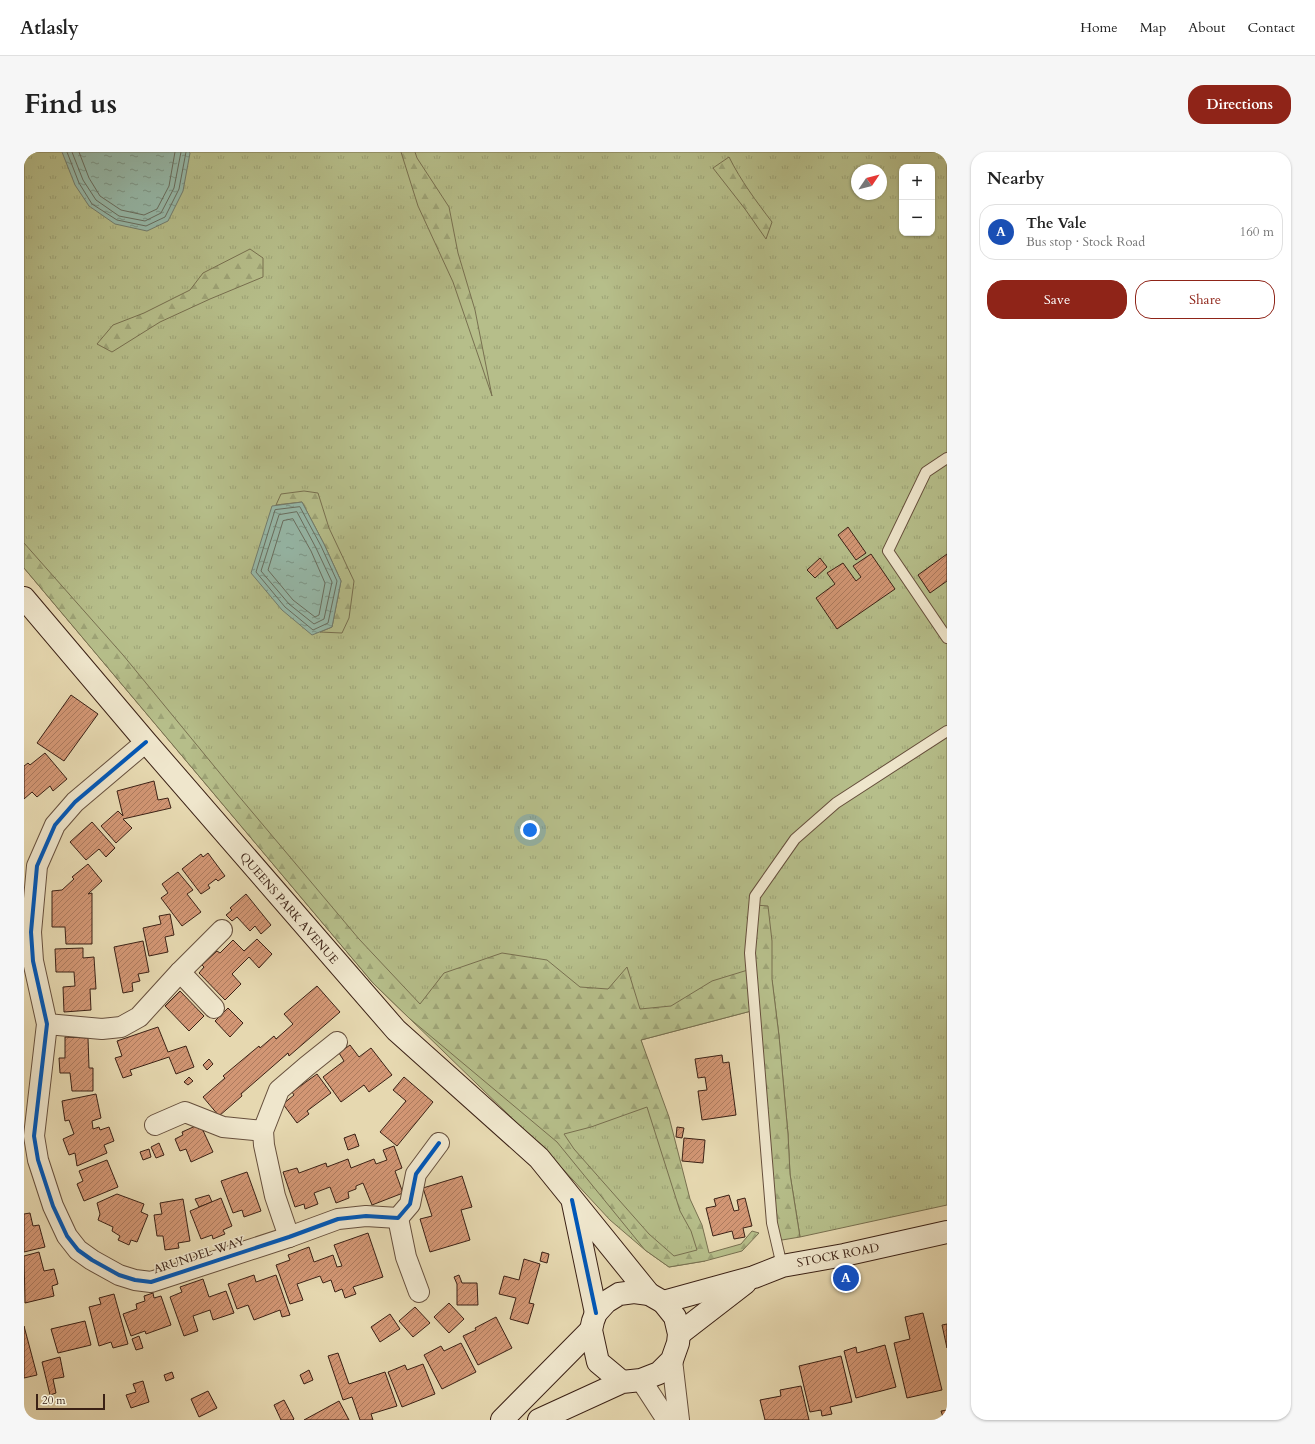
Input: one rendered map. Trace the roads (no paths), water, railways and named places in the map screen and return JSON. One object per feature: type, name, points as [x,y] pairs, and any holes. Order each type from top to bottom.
[{"type":"street","name":"QUEENS PARK AVENUE","points":[[24,598],[146,742],[396,1030],[539,1158],[572,1200],[656,1298]]},
{"type":"street","name":"ARUNDEL WAY","points":[[146,742],[75,802],[54,825],[30,864],[33,961],[46,1024],[33,1066],[34,1136],[38,1160],[52,1206],[66,1236],[78,1250],[92,1260],[119,1275],[135,1280],[150,1282],[338,1219],[366,1216],[398,1218]]},
{"type":"street","points":[[46,1024],[102,1029],[121,1027],[139,1017],[180,972],[222,930]]},
{"type":"street","points":[[180,972],[214,1008]]},
{"type":"street","points":[[288,1237],[275,1196],[264,1145],[263,1131],[279,1090],[337,1042]]},
{"type":"street","points":[[155,1125],[185,1112],[223,1127],[263,1131]]},
{"type":"street","points":[[419,1292],[406,1257],[398,1218],[410,1204],[416,1174],[440,1143]]},
{"type":"street","name":"QUEENS PARK AVENUE","points":[[572,1200],[594,1322]]},
{"type":"street","name":"STOCK ROAD","points":[[502,1420],[594,1322],[606,1302],[619,1294],[634,1292],[656,1298],[754,1277],[782,1266],[844,1255],[947,1232]]},
{"type":"street","name":"STOCK ROAD","points":[[679,1334],[754,1277]]},
{"type":"street","points":[[539,1420],[631,1381],[659,1373],[672,1360],[678,1343],[679,1334],[674,1316],[656,1298]]},
{"type":"street","points":[[594,1322],[598,1362],[631,1381],[667,1420]]},
{"type":"street","points":[[672,1360],[679,1420]]},
{"type":"lane","points":[[947,458],[926,472],[888,551],[947,638]]},
{"type":"lane","points":[[782,1266],[772,1223],[750,953],[755,896],[795,839],[836,803],[947,732]]},
{"type":"water","points":[[62,152],[190,153],[183,191],[168,221],[147,231],[115,224],[89,206],[75,185]]},
{"type":"water","points":[[302,502],[341,581],[332,627],[312,635],[282,610],[251,573],[272,506]]},
{"type":"place","name":"The Vale","points":[[846,1278]]}]
